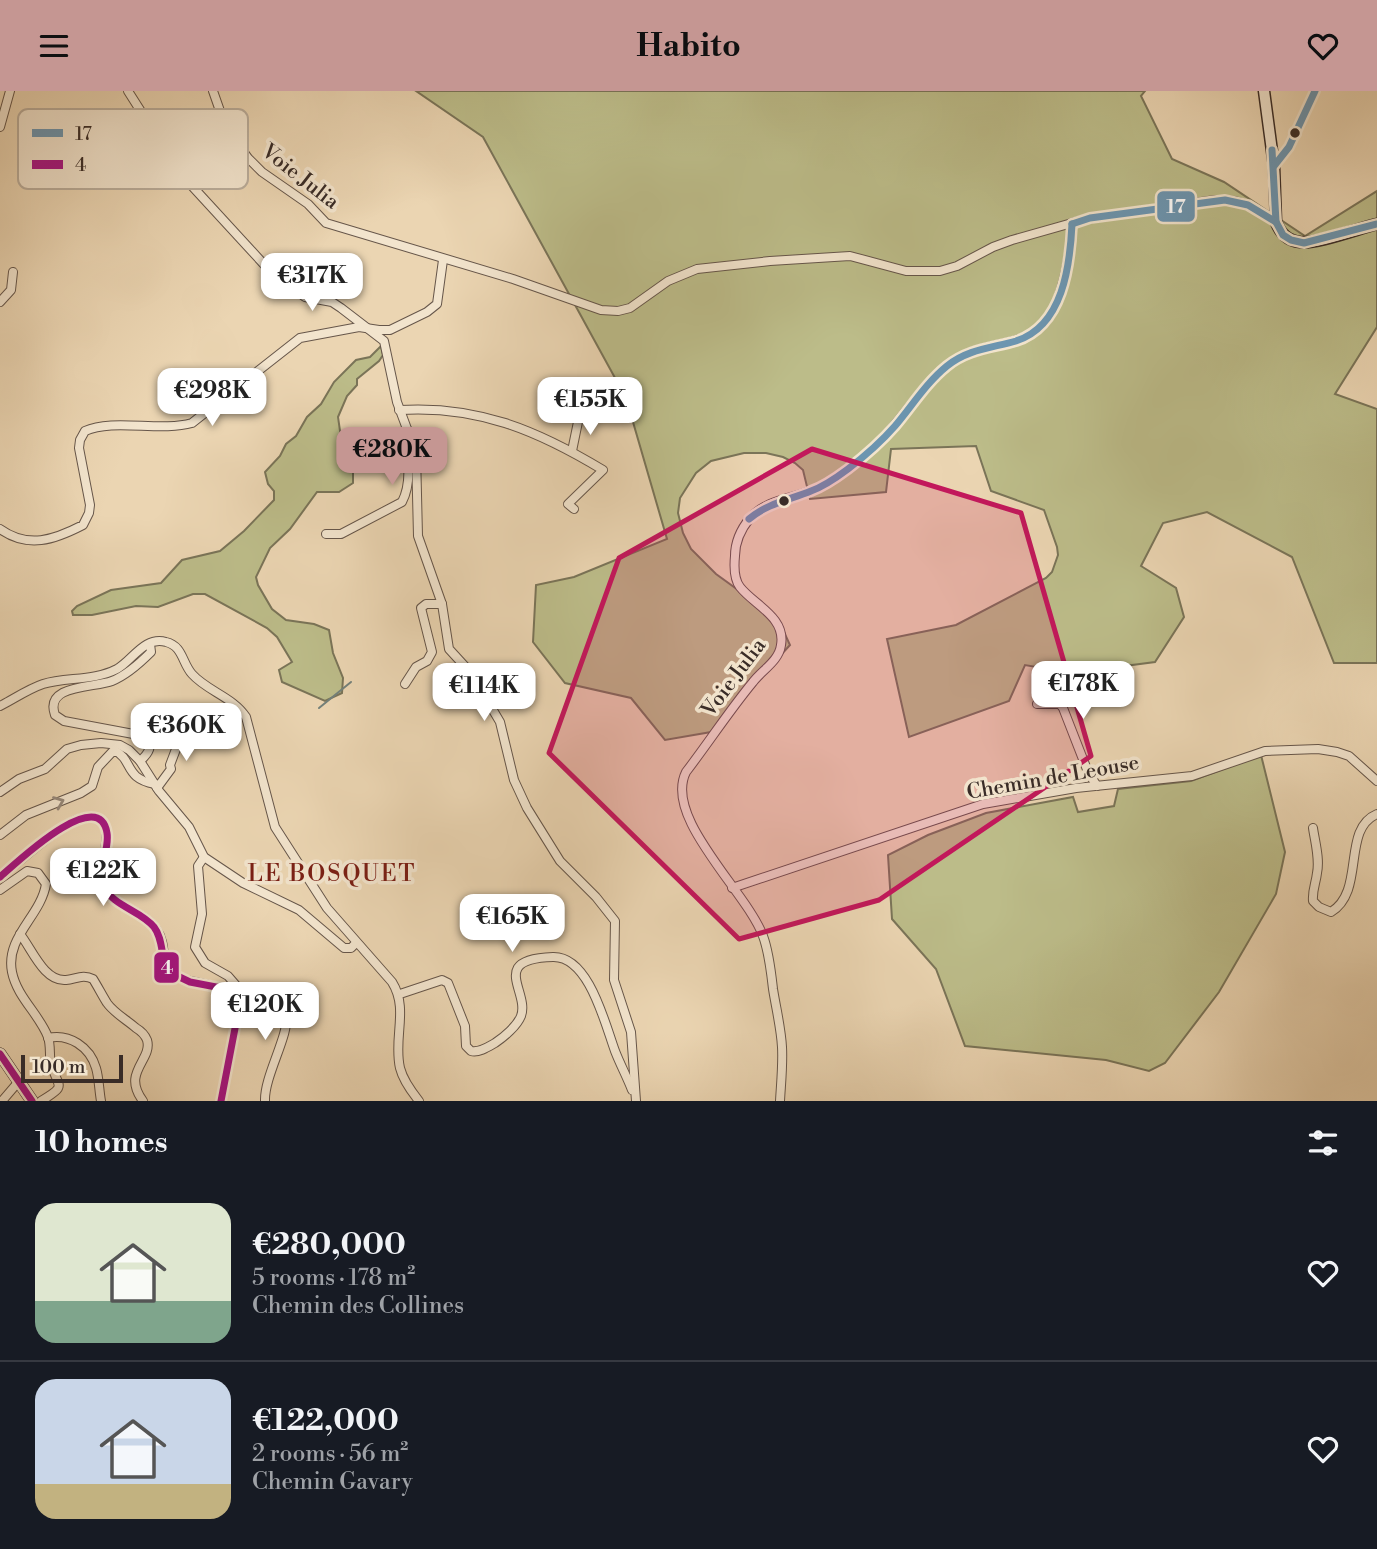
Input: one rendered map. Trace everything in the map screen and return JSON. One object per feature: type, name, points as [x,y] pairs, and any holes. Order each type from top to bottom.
[{"type":"main road","points":[[1264,91],[1274,166],[1276,222],[1283,235],[1304,243],[1377,224]]},
{"type":"main road","points":[[0,1054],[32,1101]]},
{"type":"street","points":[[0,127],[10,91]]},
{"type":"street","points":[[128,91],[139,109]]},
{"type":"street","name":"Voie Julia","points":[[213,91],[219,109]]},
{"type":"street","points":[[1274,166],[1289,147],[1315,91]]},
{"type":"street","points":[[1272,150],[1289,147]]},
{"type":"street","name":"Voie Julia","points":[[248,159],[308,204],[321,219],[355,233],[513,279],[601,310],[618,311],[630,308],[668,281],[698,269],[849,256],[906,271],[940,271],[957,266],[993,247],[1090,218],[1225,200],[1248,205],[1276,222]]},
{"type":"street","points":[[195,189],[271,272],[310,299],[332,302],[384,341],[399,410],[418,460],[419,543],[442,604],[449,649],[471,673],[500,722],[520,797],[560,861],[596,897],[615,921],[614,980],[631,1032],[635,1099]]},
{"type":"street","name":"Voie Julia","points":[[780,1101],[782,1046],[763,936],[753,916],[732,888],[686,814],[681,791],[687,772],[753,681],[778,655],[781,648],[778,625],[740,587],[736,579],[735,546],[749,519],[764,506],[821,487],[848,468],[884,437],[932,379],[961,356],[1025,338],[1046,322],[1059,293],[1072,224]]},
{"type":"street","points":[[0,529],[25,542],[47,538],[83,525],[90,505],[79,447],[82,435],[89,429],[173,427],[192,423],[300,338],[352,327],[390,330],[433,309],[439,300],[443,260]]},
{"type":"street","points":[[0,302],[11,290],[13,272]]},
{"type":"street","points":[[399,410],[459,410],[495,419],[572,451],[603,470],[568,504],[574,509]]},
{"type":"street","points":[[572,451],[579,417]]},
{"type":"street","points":[[326,534],[341,534],[402,502],[406,495],[409,456],[402,433],[407,429]]},
{"type":"street","points":[[405,684],[416,667],[427,661],[432,652],[421,608],[426,604],[442,604]]},
{"type":"street","points":[[0,706],[46,684],[110,672],[149,644],[167,642],[176,647],[192,675],[243,712],[250,729],[275,827],[327,908],[400,994],[400,1067],[408,1086],[419,1101]]},
{"type":"street","points":[[140,761],[149,753],[150,748],[144,736],[64,721],[55,715],[54,704],[55,699],[65,691],[101,684],[128,673],[151,652],[149,644]]},
{"type":"street","points":[[1037,704],[1060,705],[1063,708],[1088,772],[1097,786]]},
{"type":"street","points":[[156,786],[171,769],[170,765],[187,720]]},
{"type":"street","points":[[0,792],[19,779],[45,769],[67,749],[101,743],[120,745],[140,761],[189,827],[204,857],[243,883],[299,910],[344,948],[351,948],[356,943]]},
{"type":"street","name":"Chemin de Leouse","points":[[732,888],[983,804],[1097,786],[1192,776],[1265,751],[1318,749],[1349,757],[1377,782]]},
{"type":"street","points":[[0,835],[26,815],[92,786],[98,767],[114,750],[123,756],[134,776],[156,786]]},
{"type":"street","points":[[1313,828],[1318,860],[1312,891],[1313,901],[1331,912],[1339,908],[1352,881],[1360,829],[1370,817],[1377,814]]},
{"type":"street","points":[[0,877],[77,819],[95,818],[102,822],[107,830],[101,881],[105,891],[158,931],[167,971],[174,976],[276,1001],[283,1006],[286,1015],[266,1086],[265,1101]]},
{"type":"street","points":[[204,857],[198,866],[202,914],[195,947],[205,963],[228,976],[242,992]]},
{"type":"street","points":[[0,890],[27,871],[38,873],[46,880],[43,897],[12,950],[12,972],[16,985],[48,1038],[52,1066],[59,1079],[55,1093],[41,1101]]},
{"type":"street","points":[[20,934],[32,948],[44,971],[52,978],[62,981],[83,976],[93,979],[113,1010],[143,1033],[148,1048],[137,1067],[135,1081],[138,1095],[143,1101]]},
{"type":"street","points":[[400,994],[442,981],[448,983],[465,1026],[466,1046],[476,1052],[504,1037],[522,1015],[514,979],[521,966],[541,957],[560,957],[577,967],[599,1002],[615,1052],[635,1099]]},
{"type":"street","points":[[221,1101],[242,992]]},
{"type":"street","points":[[48,1038],[67,1038],[90,1055],[96,1070],[101,1101]]},
{"type":"street","points":[[2,1101],[20,1080]]},
{"type":"highlighted area","points":[[812,449],[1021,513],[1091,756],[879,900],[739,939],[549,753],[619,558]]},
{"type":"green space","points":[[416,91],[1145,91],[1141,96],[1172,159],[1224,182],[1305,236],[1377,191],[1377,327],[1335,394],[1377,409],[1377,663],[1334,663],[1292,557],[1207,512],[1163,523],[1141,566],[1176,588],[1184,617],[1155,662],[1071,673],[1025,665],[1009,701],[909,737],[887,639],[956,625],[1046,578],[1052,572],[1058,555],[1044,510],[991,491],[976,446],[891,449],[886,492],[810,499],[803,470],[783,457],[766,453],[744,453],[711,461],[696,473],[680,498],[678,513],[683,533],[691,549],[716,574],[778,619],[790,645],[711,732],[665,740],[631,698],[565,683],[533,642],[536,585],[574,577],[667,539],[626,398],[483,137]]},
{"type":"green space","points":[[381,346],[383,355],[357,379],[357,385],[347,396],[338,417],[343,452],[353,472],[353,483],[339,492],[317,492],[290,529],[270,548],[256,577],[272,609],[286,620],[314,624],[329,630],[333,653],[343,678],[342,693],[325,701],[282,682],[279,670],[292,662],[277,637],[267,628],[205,594],[193,594],[158,607],[136,606],[92,615],[73,615],[72,611],[77,606],[111,590],[161,583],[182,560],[220,551],[244,531],[274,500],[274,491],[268,484],[265,472],[280,456],[286,444],[296,436],[307,417],[321,404],[334,382],[356,360],[370,357]]},
{"type":"green space","points":[[1261,755],[1285,852],[1276,894],[1219,992],[1165,1063],[1149,1071],[1106,1060],[965,1046],[936,969],[892,919],[888,855],[928,835],[986,813],[1073,797],[1078,812],[1114,806],[1118,789],[1191,781]]},
{"type":"waterway","points":[[319,708],[351,682]]},
{"type":"transit line","name":"17","points":[[1274,166],[1289,147],[1315,91]]},
{"type":"transit line","name":"17","points":[[1272,150],[1276,222],[1283,235],[1304,243],[1377,224]]},
{"type":"transit line","name":"17","points":[[1072,224],[1090,218],[1225,200],[1248,205],[1276,222]]},
{"type":"transit line","name":"17","points":[[749,519],[771,505],[821,487],[848,469],[884,438],[932,380],[955,360],[972,352],[1016,341],[1032,333],[1044,322],[1061,293],[1069,258],[1072,224]]},
{"type":"transit line","name":"4","points":[[0,877],[38,845],[73,822],[89,817],[101,820],[107,833],[102,873],[104,886],[113,898],[154,927],[169,972],[190,982],[242,992],[221,1101]]},
{"type":"transit line","name":"4","points":[[0,1054],[32,1101]]},
{"type":"district","name":"LE BOSQUET","points":[[332,874]]}]
